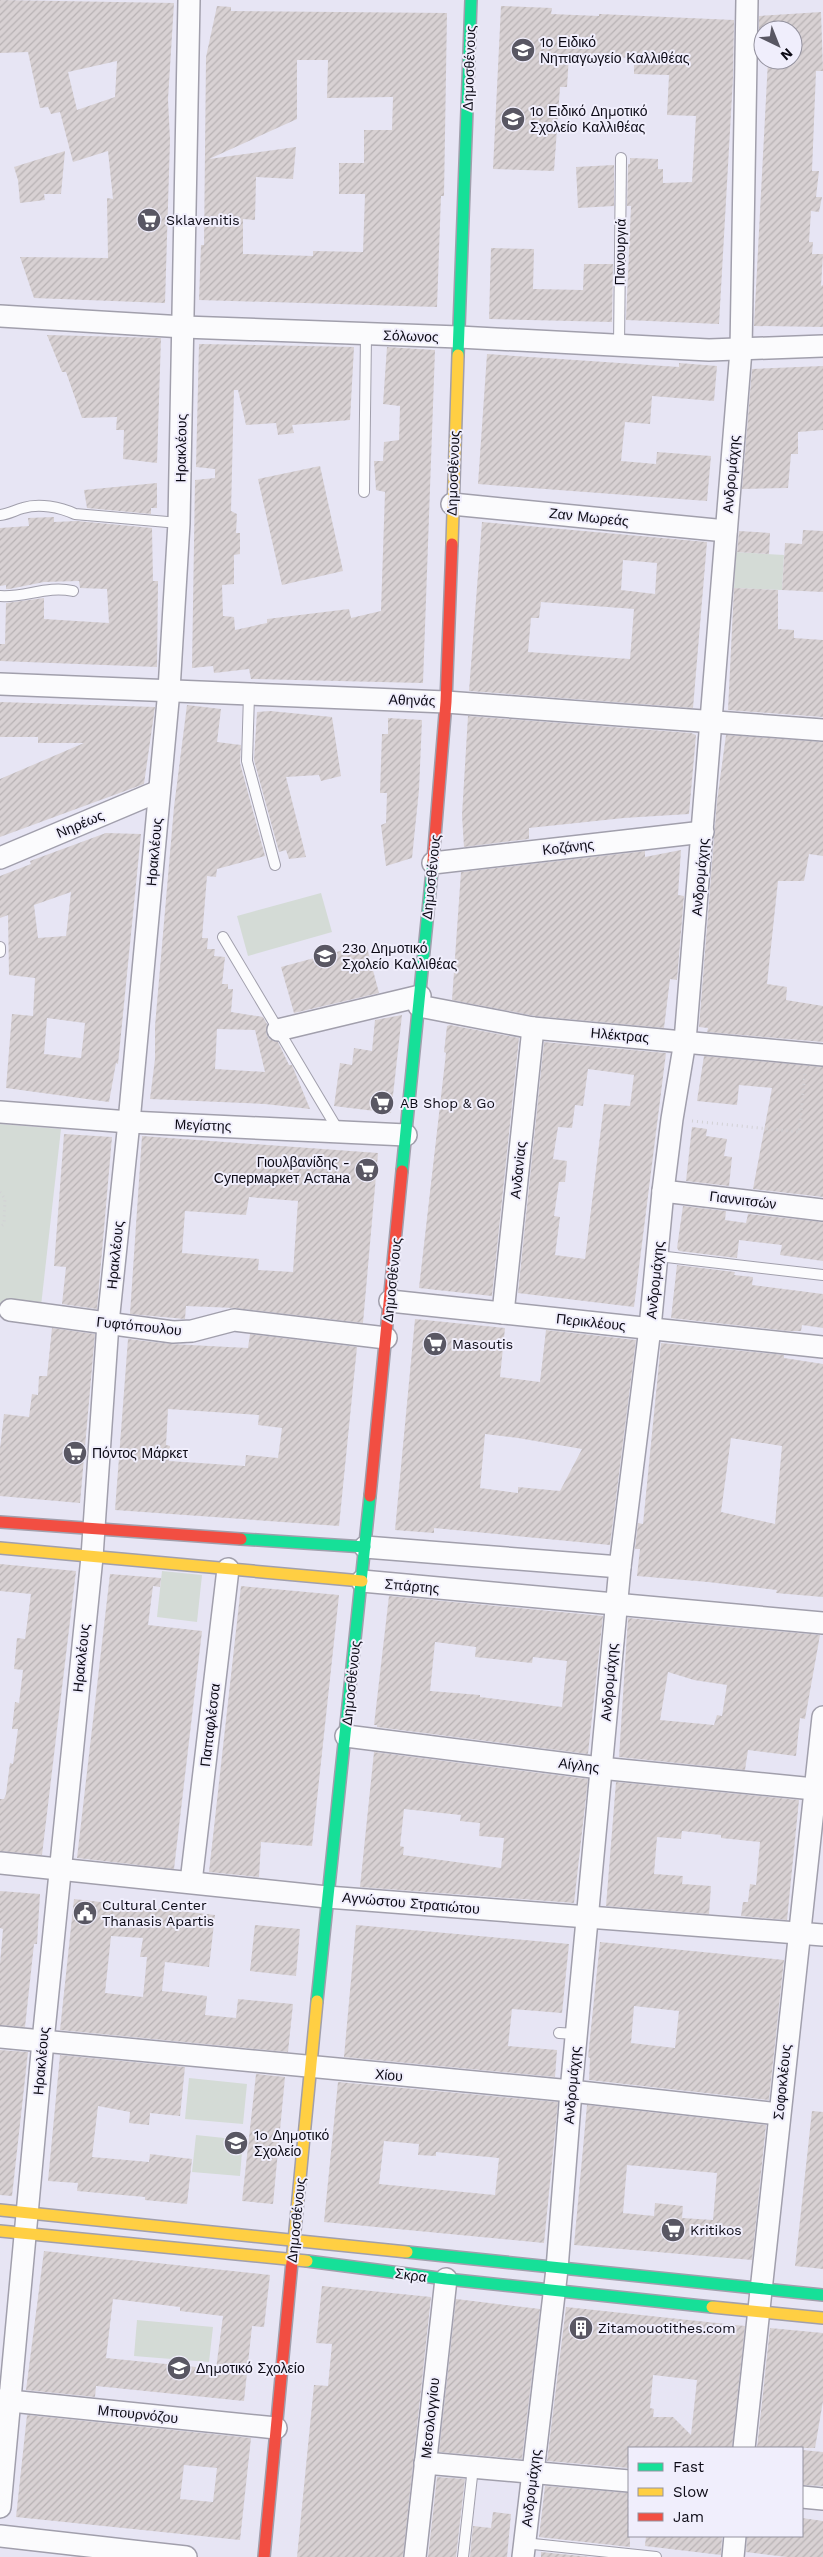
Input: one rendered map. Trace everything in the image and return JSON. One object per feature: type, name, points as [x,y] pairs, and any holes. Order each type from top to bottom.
[{"type":"street","name":"Ηρακλέους","points":[[0,2507],[4,2400],[25,2234],[92,1557],[108,1323],[129,1122],[169,690],[179,523],[189,0]]},
{"type":"street","name":"Δημοσθένους","points":[[264,2557],[327,1897],[362,1581],[433,863],[446,702],[471,0]]},
{"type":"street","name":"Ανδρομάχης","points":[[524,2550],[556,2279],[570,2091],[568,2033],[588,1918],[616,1604],[650,1328],[663,1191],[672,1119],[685,1041],[704,832],[710,722],[742,350],[747,0]]},
{"type":"street","name":"Σόλωνος","points":[[0,316],[184,327],[459,337],[619,346],[742,350],[823,346]]},
{"type":"street","name":"Ζαν Μωρεάς","points":[[452,504],[726,531]]},
{"type":"street","name":"Αθηνάς","points":[[0,684],[446,702],[823,730]]},
{"type":"street","name":"Νηρέως","points":[[0,858],[159,791]]},
{"type":"street","name":"Κοζάνης","points":[[433,863],[704,832]]},
{"type":"street","name":"Ηλέκτρας","points":[[419,1001],[533,1028],[815,1054]]},
{"type":"street","points":[[278,1030],[419,1001]]},
{"type":"street","name":"Ανδανiας","points":[[503,1313],[533,1028]]},
{"type":"street","name":"Μεγίστης","points":[[0,1112],[129,1122],[338,1130],[406,1135]]},
{"type":"street","name":"Γιαννιτσών","points":[[663,1191],[823,1210]]},
{"type":"street","name":"Περικλέους","points":[[390,1301],[823,1347]]},
{"type":"street","name":"Γυφτόπουλου","points":[[10,1310],[173,1332],[192,1331],[234,1320],[386,1338]]},
{"type":"street","points":[[0,1522],[620,1567]]},
{"type":"street","name":"Σπάρτης","points":[[0,1548],[823,1623]]},
{"type":"street","name":"Παπαφλέσσα","points":[[191,1882],[228,1569]]},
{"type":"street","name":"Σοφοκλέους","points":[[744,2447],[761,2310],[798,1932],[823,1717]]},
{"type":"street","name":"Αίγλης","points":[[346,1736],[600,1768],[814,1789]]},
{"type":"street","name":"Αγνώστου Στρατιώτου","points":[[0,1864],[327,1897],[588,1918],[823,1934]]},
{"type":"street","name":"Χίου","points":[[0,2036],[311,2068],[570,2091],[779,2114]]},
{"type":"street","name":"Σκρα","points":[[0,2210],[294,2239],[823,2318]]},
{"type":"street","name":"Σκρα","points":[[0,2231],[292,2259],[446,2279],[556,2279],[763,2288],[823,2295]]},
{"type":"street","name":"Μεσολογγίου","points":[[414,2557],[446,2279]]},
{"type":"street","name":"Μπουρνόζου","points":[[4,2400],[276,2428]]},
{"type":"street","points":[[425,2463],[628,2481]]},
{"type":"street","points":[[803,2497],[823,2499]]},
{"type":"street","points":[[0,2536],[186,2557]]},
{"type":"street","points":[[732,2557],[735,2537]]},
{"type":"lane","name":"Πανουργιά","points":[[619,346],[621,158]]},
{"type":"lane","points":[[364,492],[366,334]]},
{"type":"lane","points":[[0,515],[25,507],[50,506],[75,514],[179,523]]},
{"type":"lane","points":[[0,596],[13,597],[41,590],[62,588],[73,591]]},
{"type":"lane","points":[[249,695],[247,761],[274,865]]},
{"type":"lane","points":[[223,936],[338,1130]]},
{"type":"lane","points":[[0,947],[0,952]]},
{"type":"lane","points":[[658,1256],[823,1275]]},
{"type":"lane","points":[[463,2557],[473,2467]]},
{"type":"lane","points":[[524,2550],[656,2557]]},
{"type":"path","points":[[672,1119],[799,1132],[815,1054]]},
{"type":"path","points":[[0,1192],[5,1199],[4,1224],[0,1227]]},
{"type":"shaded area","points":[[736,552],[784,555],[782,590],[734,588]]},
{"type":"shaded area","points":[[321,893],[332,932],[248,956],[237,916]]},
{"type":"shaded area","points":[[0,1124],[61,1129],[41,1306],[0,1304]]},
{"type":"shaded area","points":[[162,1571],[202,1575],[197,1622],[157,1617]]},
{"type":"shaded area","points":[[189,2078],[247,2084],[243,2124],[185,2119]]},
{"type":"shaded area","points":[[196,2135],[243,2140],[240,2176],[192,2172]]},
{"type":"shaded area","points":[[137,2320],[213,2327],[209,2362],[134,2356]]},
{"type":"building","points":[[0,0],[174,3],[168,99],[170,140],[165,303],[34,298],[20,257],[108,258],[107,198],[113,199],[108,151],[73,162],[60,112],[51,114],[48,107],[40,108],[28,52],[0,53]],"holes":[[[117,61],[115,97],[77,110],[68,72]]]},
{"type":"building","points":[[217,6],[231,7],[231,11],[447,13],[444,196],[441,196],[437,307],[199,300],[201,245],[204,245],[206,57]],"holes":[[[297,60],[328,60],[327,98],[393,97],[392,130],[364,130],[364,163],[339,163],[339,194],[365,194],[363,252],[313,251],[313,256],[243,254],[243,219],[255,220],[256,177],[293,179],[296,147],[209,159],[297,119]]]},
{"type":"building","points":[[501,6],[552,8],[551,14],[599,16],[599,14],[734,20],[733,78],[719,324],[626,320],[631,206],[627,206],[628,164],[630,164],[630,158],[658,159],[658,169],[663,169],[663,183],[692,182],[696,116],[667,115],[669,75],[634,74],[634,58],[569,55],[567,87],[560,87],[554,171],[493,169]]},
{"type":"building","points":[[821,12],[823,71],[816,71],[812,171],[819,171],[816,197],[822,197],[819,212],[811,211],[809,242],[813,242],[812,254],[823,254],[821,286],[823,285],[823,327],[754,326],[767,70],[803,70],[803,20],[759,20],[759,16]]},
{"type":"building","points":[[65,151],[61,194],[44,194],[45,200],[20,203],[18,180],[14,167]]},
{"type":"building","points":[[614,165],[614,206],[578,208],[576,167]]},
{"type":"building","points":[[491,248],[534,249],[533,289],[583,290],[584,264],[613,264],[612,322],[489,319]]},
{"type":"building","points":[[47,335],[161,338],[157,463],[123,459],[124,430],[116,430],[117,417],[82,418],[66,372],[62,372]]},
{"type":"building","points":[[199,344],[354,347],[350,420],[292,425],[294,433],[278,435],[276,423],[246,425],[238,390],[234,390],[231,511],[237,514],[236,533],[240,533],[240,554],[234,555],[234,584],[222,585],[223,616],[234,617],[235,630],[267,623],[267,619],[349,609],[351,618],[381,611],[385,492],[376,490],[374,461],[383,461],[384,442],[399,440],[400,406],[383,404],[387,347],[435,350],[423,683],[251,679],[249,669],[214,673],[213,666],[192,668],[195,480],[215,478],[215,469],[196,467]]},
{"type":"building","points":[[487,354],[679,367],[679,363],[717,366],[714,401],[652,396],[650,424],[625,422],[621,461],[656,464],[657,452],[711,456],[707,501],[478,484]]},
{"type":"building","points":[[823,366],[823,430],[798,432],[798,454],[791,454],[788,488],[742,489],[752,369]]},
{"type":"building","points":[[320,466],[343,571],[282,585],[258,479]]},
{"type":"building","points":[[157,483],[157,508],[151,508],[151,514],[87,508],[84,490]]},
{"type":"building","points":[[54,517],[54,522],[77,521],[152,528],[153,581],[158,581],[157,667],[0,661],[0,644],[5,644],[6,603],[44,598],[44,619],[109,623],[107,589],[80,588],[79,581],[44,582],[9,589],[6,589],[6,585],[0,586],[0,528],[29,526],[28,518]]},
{"type":"building","points":[[482,522],[707,542],[693,708],[469,691]],"holes":[[[623,560],[657,563],[655,594],[621,590]],[[541,602],[634,609],[630,659],[528,652],[531,618],[539,618]]]},
{"type":"building","points":[[803,530],[823,531],[823,592],[782,590],[785,543],[802,544]]},
{"type":"building","points":[[739,531],[770,533],[769,554],[737,552]]},
{"type":"building","points":[[734,588],[778,590],[778,629],[794,630],[794,638],[823,640],[823,717],[728,710]]},
{"type":"building","points":[[0,702],[155,707],[144,784],[0,837],[0,779],[84,743],[38,743],[38,737],[0,737]]},
{"type":"building","points":[[187,705],[221,709],[217,742],[241,745],[240,763],[265,856],[217,869],[216,877],[207,876],[202,938],[208,938],[207,949],[215,949],[214,956],[225,957],[222,984],[228,984],[228,989],[233,989],[231,1012],[263,1017],[267,1024],[266,1033],[269,1039],[278,1042],[289,1065],[292,1065],[310,1109],[265,1104],[150,1099],[155,1059],[155,1026],[174,807]],"holes":[[[217,1029],[255,1030],[265,1072],[215,1069]]]},
{"type":"building","points":[[270,711],[332,717],[341,776],[321,781],[319,775],[286,777],[306,857],[289,859],[286,850],[279,852],[254,760],[257,712]]},
{"type":"building","points":[[468,716],[691,733],[696,735],[689,814],[624,818],[529,828],[529,839],[464,847],[462,815]]},
{"type":"building","points":[[388,718],[422,720],[419,790],[412,858],[386,866],[381,825],[386,823],[387,793],[380,793],[382,734],[388,734]]},
{"type":"building","points":[[726,735],[823,742],[823,856],[809,854],[804,881],[778,881],[767,984],[787,987],[786,1000],[823,1006],[823,1042],[707,1032],[708,1028],[699,1027],[717,801]]},
{"type":"building","points":[[106,833],[141,834],[118,1064],[116,1063],[109,1102],[6,1088],[12,1014],[33,1016],[35,978],[9,975],[8,915],[0,918],[0,876],[31,864],[30,861]],"holes":[[[71,892],[66,936],[38,938],[34,905]],[[47,1018],[85,1023],[81,1058],[44,1054]]]},
{"type":"building","points":[[681,850],[678,895],[684,896],[677,980],[670,979],[664,1028],[535,1016],[452,1000],[461,872],[645,851],[645,857]]},
{"type":"building","points":[[366,944],[379,993],[294,1013],[281,967]]},
{"type":"building","points":[[402,1015],[391,1113],[334,1106],[340,1063],[352,1065],[354,1048],[372,1051],[375,1020]]},
{"type":"building","points":[[447,1026],[519,1038],[492,1296],[419,1288],[446,1053],[444,1052]]},
{"type":"building","points":[[544,1042],[666,1053],[634,1307],[518,1293]],"holes":[[[588,1069],[634,1075],[630,1106],[604,1104],[585,1259],[555,1255],[560,1217],[554,1216],[559,1182],[565,1182],[567,1161],[553,1159],[558,1127],[572,1128],[575,1105],[583,1106]]]},
{"type":"building","points":[[704,1056],[823,1067],[823,1197],[753,1189],[772,1088],[739,1085],[737,1105],[697,1101]]},
{"type":"building","points":[[692,1127],[707,1129],[706,1136],[727,1139],[724,1156],[732,1157],[729,1186],[686,1181]]},
{"type":"building","points":[[64,1134],[112,1137],[97,1309],[62,1304],[66,1267],[54,1266]]},
{"type":"building","points":[[142,1136],[378,1153],[363,1323],[235,1308],[186,1306],[185,1319],[130,1314]],"holes":[[[249,1197],[298,1201],[293,1272],[258,1270],[259,1259],[182,1253],[185,1211],[246,1215]]]},
{"type":"building","points":[[683,1206],[726,1211],[725,1220],[746,1223],[748,1214],[823,1222],[823,1261],[780,1255],[782,1245],[739,1240],[737,1258],[679,1251],[677,1248]]},
{"type":"building","points":[[677,1265],[735,1272],[734,1275],[753,1277],[752,1285],[823,1294],[823,1328],[802,1325],[801,1331],[788,1331],[671,1318]]},
{"type":"building","points":[[415,1319],[505,1328],[500,1377],[540,1382],[546,1330],[636,1340],[610,1545],[434,1528],[434,1533],[395,1530]],"holes":[[[485,1434],[582,1449],[560,1491],[518,1487],[518,1493],[480,1488]]]},
{"type":"building","points":[[52,1328],[95,1334],[80,1503],[0,1496],[0,1449],[4,1414],[29,1417],[32,1394],[38,1395],[39,1376],[47,1376]]},
{"type":"building","points":[[250,1334],[357,1347],[339,1526],[115,1510],[128,1339],[171,1344],[248,1348]],"holes":[[[168,1409],[259,1415],[258,1425],[282,1428],[278,1458],[246,1455],[245,1466],[169,1461],[170,1446],[166,1445]]]},
{"type":"building","points":[[661,1343],[784,1355],[784,1358],[823,1364],[823,1597],[776,1593],[777,1590],[708,1582],[637,1576],[640,1549],[635,1549],[638,1523],[643,1524]],"holes":[[[731,1438],[782,1446],[775,1524],[721,1512]]]},
{"type":"building","points":[[0,1564],[76,1571],[42,1855],[0,1851],[0,1799],[4,1799],[6,1794],[10,1763],[13,1764],[18,1729],[12,1729],[15,1702],[19,1703],[23,1670],[14,1669],[17,1638],[25,1639],[31,1594],[0,1591]]},
{"type":"building","points":[[110,1574],[161,1578],[160,1587],[153,1586],[148,1625],[202,1631],[174,1869],[77,1858]]},
{"type":"building","points":[[241,1586],[339,1595],[312,1846],[261,1842],[259,1877],[209,1872]]},
{"type":"building","points":[[389,1596],[603,1616],[588,1754],[377,1727],[377,1725],[374,1725]],"holes":[[[435,1642],[476,1647],[475,1657],[532,1663],[533,1657],[567,1661],[562,1707],[480,1697],[480,1695],[430,1691]]]},
{"type":"building","points":[[628,1618],[820,1635],[805,1719],[800,1718],[796,1756],[748,1750],[745,1770],[619,1757]],"holes":[[[668,1672],[694,1680],[727,1685],[722,1716],[717,1715],[714,1725],[660,1720]]]},
{"type":"building","points":[[374,1752],[588,1779],[574,1903],[360,1887]],"holes":[[[404,1809],[461,1815],[460,1821],[480,1823],[479,1836],[504,1838],[501,1868],[403,1855],[404,1847],[400,1846]]]},
{"type":"building","points":[[616,1782],[799,1800],[787,1920],[741,1916],[743,1902],[748,1902],[750,1884],[756,1885],[760,1842],[682,1831],[681,1839],[657,1837],[654,1874],[683,1876],[682,1884],[711,1886],[709,1914],[606,1906]]},
{"type":"building","points":[[0,1891],[40,1894],[37,1944],[34,1944],[25,2027],[0,2025],[0,1964],[3,1929],[0,1928]]},
{"type":"building","points":[[74,1899],[215,1915],[209,1967],[165,1962],[162,1991],[207,1996],[205,2015],[236,2018],[238,1999],[293,2004],[288,2052],[60,2030]],"holes":[[[111,1936],[143,1938],[140,1957],[147,1957],[143,1997],[105,1993]]]},
{"type":"building","points":[[255,1925],[300,1929],[296,1976],[250,1971]]},
{"type":"building","points":[[356,1925],[569,1944],[562,2013],[512,2009],[508,2046],[557,2050],[555,2077],[344,2057]]},
{"type":"building","points":[[600,1942],[784,1960],[769,2100],[589,2080],[590,2058],[588,2057]],"holes":[[[634,2006],[679,2011],[675,2048],[631,2043]]]},
{"type":"building","points":[[0,2050],[28,2052],[12,2196],[0,2195]]},
{"type":"building","points":[[60,2055],[185,2067],[180,2116],[150,2113],[149,2125],[129,2123],[130,2112],[98,2106],[92,2157],[149,2162],[150,2154],[192,2159],[187,2204],[145,2200],[145,2197],[77,2191],[78,2183],[48,2181]]},
{"type":"building","points":[[256,2074],[285,2077],[273,2204],[242,2201]]},
{"type":"building","points":[[338,2082],[558,2102],[544,2243],[324,2222]],"holes":[[[384,2141],[419,2144],[418,2155],[436,2156],[436,2152],[499,2158],[495,2195],[379,2184]]]},
{"type":"building","points":[[587,2105],[766,2125],[752,2260],[574,2245]],"holes":[[[627,2165],[717,2173],[713,2220],[682,2218],[683,2206],[655,2203],[654,2216],[623,2213]]]},
{"type":"building","points":[[812,2111],[823,2112],[823,2269],[795,2266]]},
{"type":"building","points":[[44,2251],[270,2275],[264,2327],[252,2326],[244,2401],[96,2386],[95,2397],[26,2390]],"holes":[[[113,2299],[180,2307],[180,2311],[223,2316],[216,2369],[106,2358]]]},
{"type":"building","points":[[322,2286],[431,2297],[403,2557],[297,2557],[314,2385],[328,2386],[332,2344],[316,2343]]},
{"type":"building","points":[[456,2299],[540,2309],[522,2459],[439,2452]]},
{"type":"building","points":[[566,2307],[745,2326],[732,2447],[628,2447],[628,2468],[547,2461]],"holes":[[[653,2375],[697,2380],[691,2435],[673,2417],[653,2417],[654,2409],[650,2408]]]},
{"type":"building","points":[[770,2328],[823,2333],[823,2401],[815,2448],[757,2447]]},
{"type":"building","points":[[27,2415],[251,2438],[240,2540],[16,2517]],"holes":[[[184,2465],[217,2468],[213,2502],[180,2499]]]},
{"type":"building","points":[[803,2450],[823,2452],[823,2486],[803,2485]]},
{"type":"building","points":[[437,2477],[465,2479],[456,2557],[428,2557]]},
{"type":"building","points":[[545,2486],[628,2493],[628,2537],[630,2537],[630,2547],[539,2537]]},
{"type":"building","points":[[493,2512],[511,2514],[507,2557],[470,2557],[473,2526],[491,2528]]},
{"type":"building","points":[[803,2518],[823,2521],[823,2557],[787,2557],[746,2552],[747,2537],[803,2537]]},
{"type":"building","points":[[646,2537],[722,2537],[721,2555],[645,2546]]},
{"type":"building","points":[[541,2552],[591,2557],[541,2557]]},
{"type":"traffic: fast","points":[[458,355],[471,0]]},
{"type":"traffic: fast","points":[[402,1171],[433,861]]},
{"type":"traffic: fast","points":[[317,2001],[370,1496]]},
{"type":"traffic: fast","points":[[241,1539],[365,1547]]},
{"type":"traffic: fast","points":[[407,2252],[823,2295]]},
{"type":"traffic: fast","points":[[307,2261],[446,2279],[712,2307]]},
{"type":"traffic: slow","points":[[452,544],[458,355]]},
{"type":"traffic: slow","points":[[0,1548],[362,1581]]},
{"type":"traffic: slow","points":[[292,2262],[317,2001]]},
{"type":"traffic: slow","points":[[0,2210],[407,2252]]},
{"type":"traffic: slow","points":[[0,2231],[307,2261]]},
{"type":"traffic: slow","points":[[712,2307],[823,2318]]},
{"type":"traffic: jam","points":[[433,861],[446,702],[452,544]]},
{"type":"traffic: jam","points":[[370,1496],[402,1171]]},
{"type":"traffic: jam","points":[[0,1522],[241,1539]]},
{"type":"traffic: jam","points":[[264,2557],[292,2262]]},
{"type":"place","name":"1ο Ειδικό Νηπιαγωγείο Καλλιθέας","points":[[523,50]]},
{"type":"place","name":"1ο Ειδικό Δημοτικό Σχολείο Καλλιθέας","points":[[513,119]]},
{"type":"place","name":"Sklavenitis","points":[[149,220]]},
{"type":"place","name":"23ο Δημοτικό Σχολείο Καλλιθέας","points":[[325,956]]},
{"type":"place","name":"AB Shop & Go","points":[[382,1103]]},
{"type":"place","name":"Γιουλβανίδης - Супермаркет Астана","points":[[367,1170]]},
{"type":"place","name":"Masoutis","points":[[435,1344]]},
{"type":"place","name":"Πόντος Μάρκετ","points":[[75,1453]]},
{"type":"place","name":"Cultural Center Thanasis Apartis","points":[[85,1913]]},
{"type":"place","name":"1o Δημοτικό Σχολείο","points":[[236,2143]]},
{"type":"place","name":"Kritikos","points":[[673,2230]]},
{"type":"place","name":"Zitamouotithes.com","points":[[581,2328]]},
{"type":"place","name":"Δημοτικό Σχολείο","points":[[179,2368]]}]
